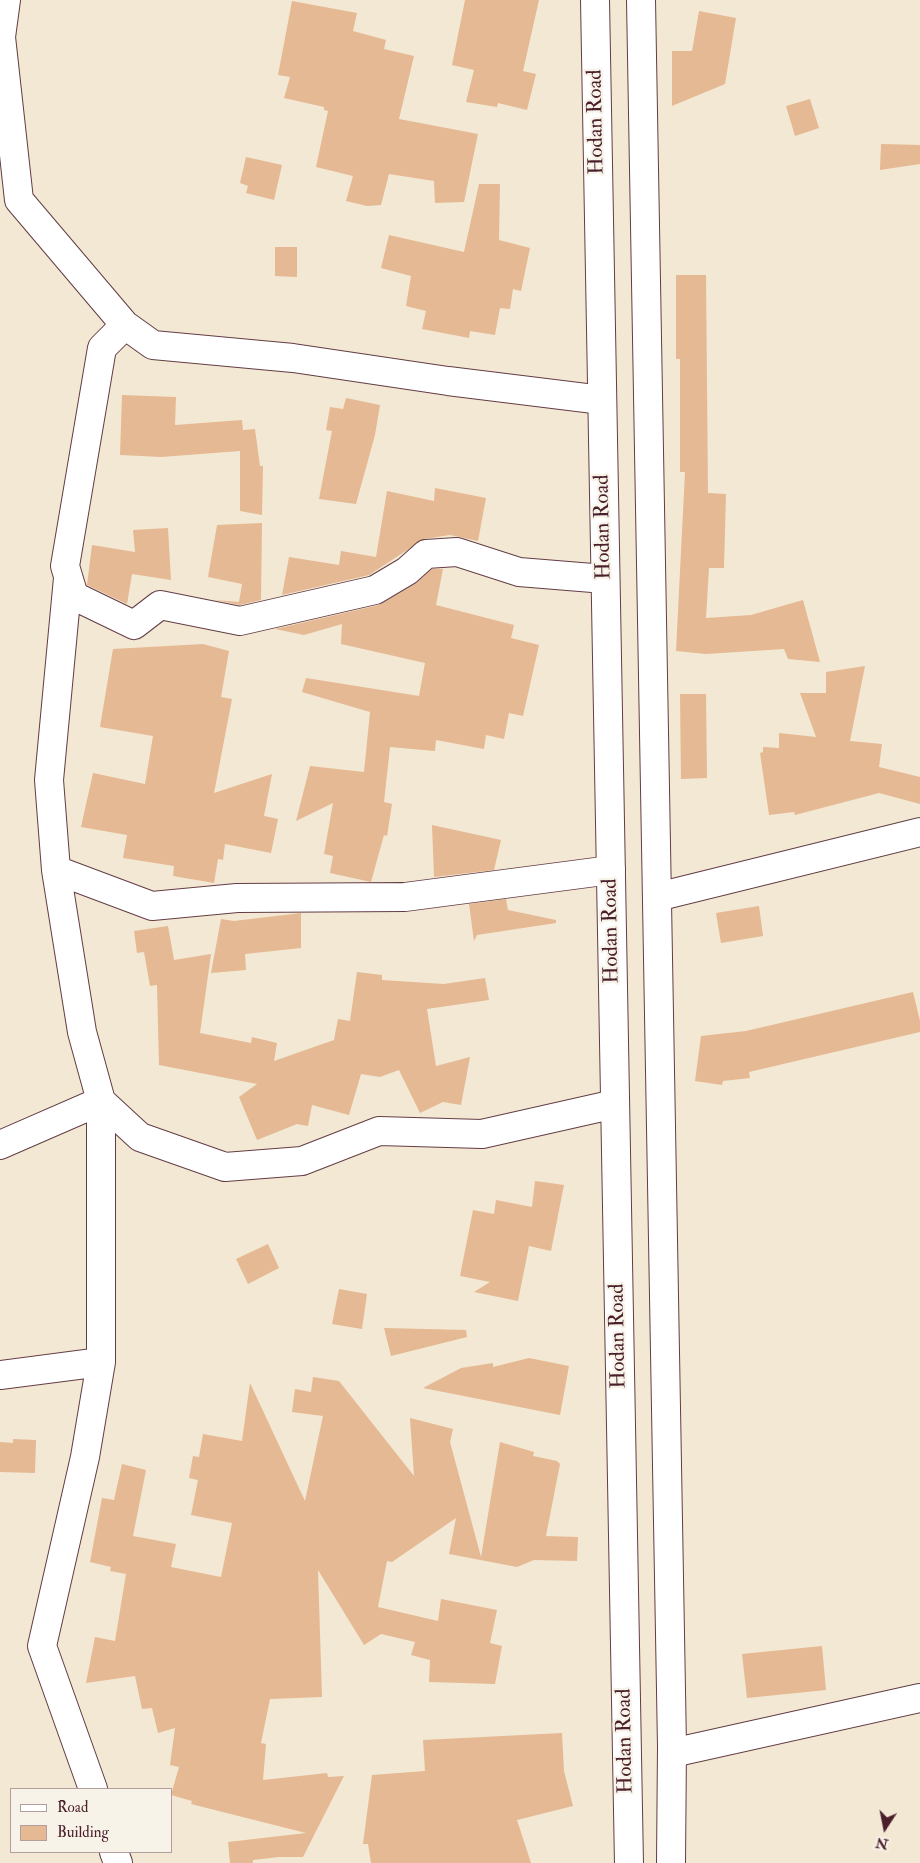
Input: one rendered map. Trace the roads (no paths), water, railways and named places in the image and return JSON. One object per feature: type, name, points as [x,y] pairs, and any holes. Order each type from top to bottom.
[{"type":"street","points":[[6,0],[1,37],[19,200],[124,325],[153,344],[294,358],[448,381],[602,400]]},
{"type":"street","name":"Hodan Road","points":[[595,0],[629,1863]]},
{"type":"street","points":[[641,0],[672,1753],[672,1863]]},
{"type":"street","points":[[124,325],[102,348],[65,566],[74,596],[134,625],[160,605],[240,620],[375,590],[407,571],[426,554],[457,552],[519,572],[605,579]]},
{"type":"street","points":[[68,578],[49,780],[56,870],[82,1032],[101,1101],[101,1362],[85,1457],[42,1646],[92,1788]]},
{"type":"street","points":[[657,897],[920,832]]},
{"type":"street","points":[[56,870],[152,906],[237,898],[405,897],[611,870]]},
{"type":"street","points":[[101,1101],[140,1137],[225,1166],[302,1161],[379,1131],[482,1134],[615,1104]]},
{"type":"street","points":[[0,1146],[101,1101]]},
{"type":"street","points":[[0,1375],[101,1362]]},
{"type":"street","points":[[672,1753],[920,1698]]}]
